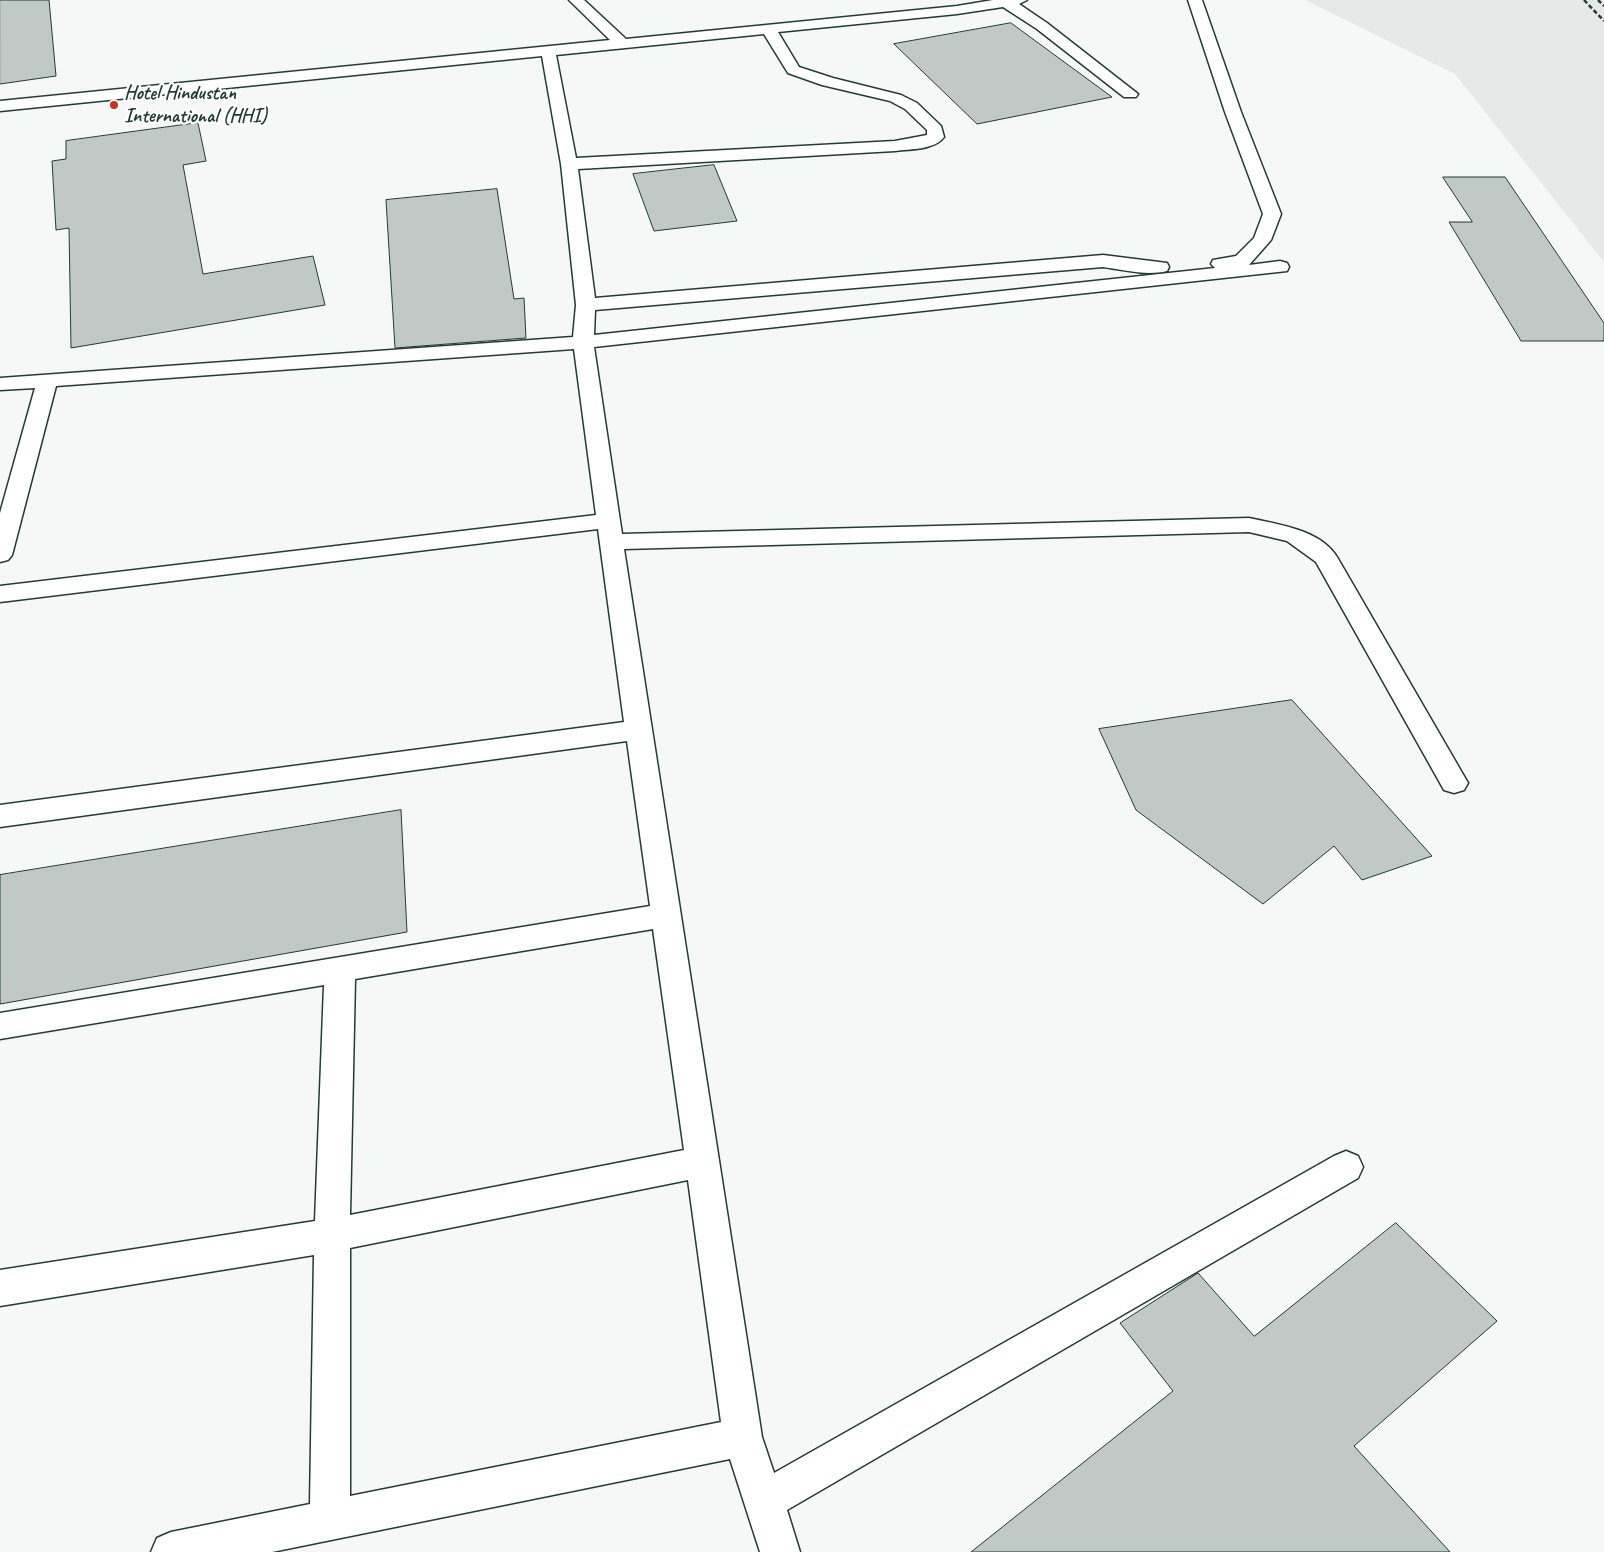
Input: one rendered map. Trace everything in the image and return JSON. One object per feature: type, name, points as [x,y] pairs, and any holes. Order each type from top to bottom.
[{"type":"street","points":[[576,0],[622,43]]},
{"type":"street","points":[[586,305],[1103,261],[1140,267],[1198,267],[1242,261],[1262,240],[1272,214],[1233,112],[1195,0]]},
{"type":"street","points":[[0,106],[1014,2],[1130,94]]},
{"type":"street","points":[[850,6],[865,18]]},
{"type":"street","points":[[569,164],[894,146],[924,142],[936,137],[935,128],[911,106],[895,98],[828,82],[793,70],[769,28]]},
{"type":"street","points":[[548,50],[569,164],[586,305],[583,342],[743,1437],[780,1552]]},
{"type":"street","points":[[0,384],[583,342],[1280,267]]},
{"type":"street","points":[[0,555],[47,382]]},
{"type":"street","points":[[0,594],[610,532],[1249,525],[1295,536],[1325,557],[1454,783]]},
{"type":"street","points":[[0,816],[639,730]]},
{"type":"street","points":[[0,1026],[666,915]]},
{"type":"street","points":[[330,1520],[332,1235],[340,969]]},
{"type":"street","points":[[0,1288],[332,1235],[702,1162]]},
{"type":"street","points":[[764,1501],[1346,1167]]},
{"type":"street","points":[[171,1552],[743,1437]]},
{"type":"shaded area","points":[[1305,0],[1604,0],[1604,262],[1455,74]]},
{"type":"building","points":[[0,0],[49,0],[56,76],[0,84]]},
{"type":"building","points":[[1011,23],[1112,97],[977,124],[894,44]]},
{"type":"building","points":[[198,123],[206,161],[183,165],[203,274],[313,256],[325,305],[71,348],[69,228],[56,230],[52,161],[66,159],[66,141]]},
{"type":"building","points":[[714,165],[737,221],[654,231],[633,174]]},
{"type":"building","points":[[1443,177],[1505,177],[1604,323],[1604,341],[1521,341],[1449,222],[1472,222]]},
{"type":"building","points":[[497,189],[514,299],[524,298],[526,338],[395,348],[386,200]]},
{"type":"building","points":[[1292,700],[1432,856],[1362,880],[1334,846],[1263,904],[1136,810],[1099,729]]},
{"type":"building","points":[[401,810],[407,932],[0,1004],[0,875]]},
{"type":"building","points":[[1396,1223],[1497,1321],[1354,1446],[1450,1552],[971,1552],[1173,1391],[1120,1323],[1198,1273],[1254,1336]]},
{"type":"railway","points":[[1584,0],[1604,21]]},
{"type":"railway","points":[[1598,0],[1604,6]]},
{"type":"place","name":"Hotel Hindustan International (HHI)","points":[[114,105]]}]
